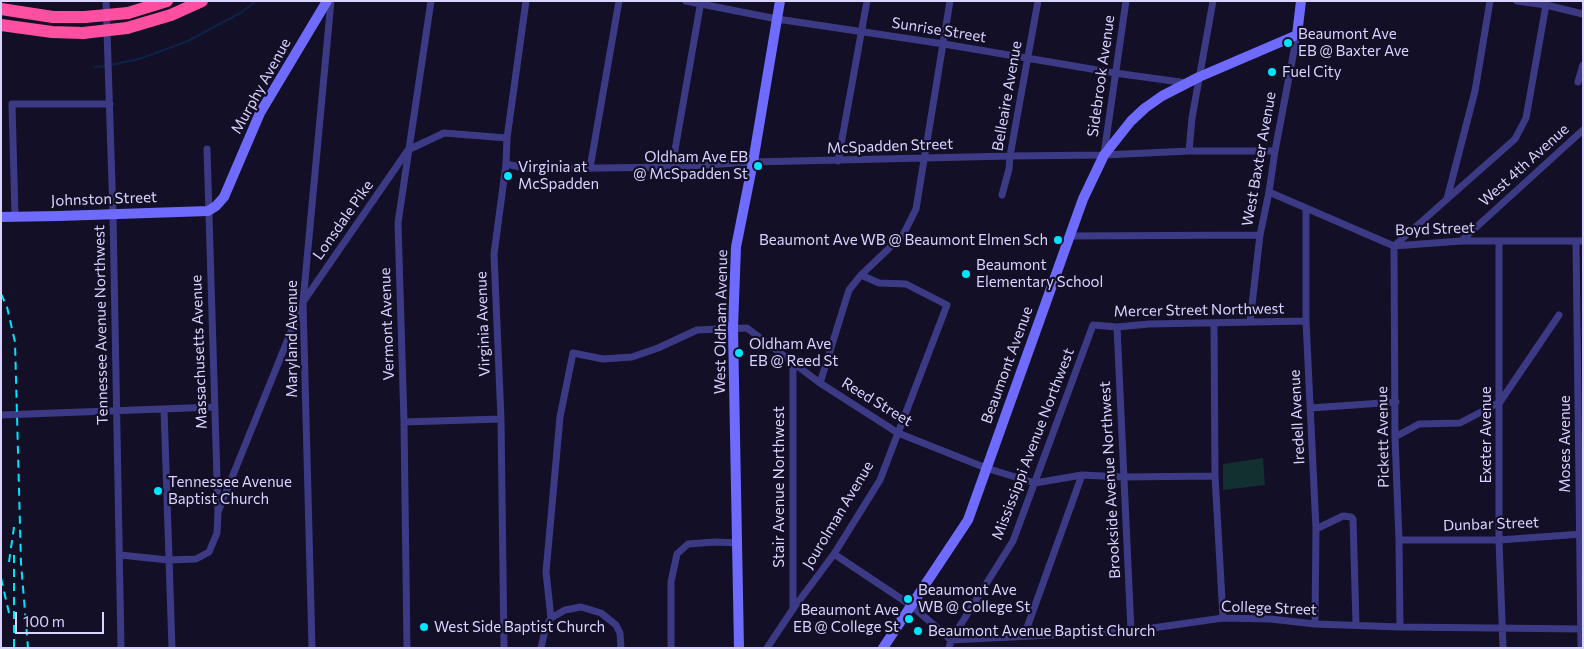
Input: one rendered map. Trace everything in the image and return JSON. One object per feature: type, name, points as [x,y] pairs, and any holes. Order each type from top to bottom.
[{"type":"highway","points":[[1,9],[53,17],[85,17],[128,13],[167,1]]},
{"type":"highway","points":[[1,25],[52,32],[83,33],[127,28],[171,15],[202,1]]},
{"type":"street","name":"Tennessee Avenue Northwest","points":[[106,1],[110,104],[121,648]]},
{"type":"street","name":"Murphy Avenue","points":[[208,211],[216,206],[224,197],[260,114],[327,1]]},
{"type":"street","name":"Maryland Avenue","points":[[312,648],[302,302],[331,1]]},
{"type":"street","name":"Vermont Avenue","points":[[407,648],[404,422],[398,223],[430,1]]},
{"type":"street","name":"Virginia Avenue","points":[[504,648],[501,419],[494,254],[506,164],[507,138],[526,1]]},
{"type":"street","points":[[590,168],[619,1]]},
{"type":"street","name":"Sunrise Street","points":[[686,1],[778,18],[1115,73],[1188,83]]},
{"type":"street","name":"West Oldham Avenue","points":[[739,648],[733,328],[736,247],[753,162],[780,1]]},
{"type":"street","points":[[838,161],[867,1]]},
{"type":"street","points":[[820,383],[849,290],[903,235],[916,209],[950,1]]},
{"type":"street","name":"Belleaire Avenue","points":[[1002,195],[1009,169],[1038,1]]},
{"type":"street","name":"Sidebrook Avenue","points":[[1104,155],[1126,1]]},
{"type":"street","points":[[1189,151],[1192,118],[1213,1]]},
{"type":"street","name":"West Baxter Avenue","points":[[1250,322],[1260,235],[1297,35],[1301,1]]},
{"type":"street","points":[[1447,199],[1475,91],[1490,1]]},
{"type":"street","points":[[1517,1],[1546,5],[1583,14]]},
{"type":"street","points":[[672,167],[701,3]]},
{"type":"street","points":[[1394,246],[1515,139],[1526,118],[1546,5]]},
{"type":"street","name":"Beaumont Avenue","points":[[883,648],[968,520],[1083,199],[1104,155],[1125,128],[1145,108],[1162,96],[1199,77],[1297,35]]},
{"type":"street","points":[[1578,82],[1583,66]]},
{"type":"street","points":[[15,216],[12,104],[110,104]]},
{"type":"street","name":"West 4th Avenue","points":[[1461,241],[1583,130]]},
{"type":"street","name":"Lonsdale Pike","points":[[218,512],[302,302],[408,150],[444,133],[507,138]]},
{"type":"street","name":"Massachusetts Avenue","points":[[168,560],[196,558],[209,552],[218,532],[206,149]]},
{"type":"street","name":"McSpadden Street","points":[[506,164],[530,169],[672,167],[753,162],[1104,155],[1189,151],[1275,151]]},
{"type":"street","name":"Boyd Street","points":[[1269,192],[1394,246],[1461,241],[1581,241]]},
{"type":"street","name":"Iredell Avenue","points":[[1306,209],[1306,321],[1316,529],[1315,624]]},
{"type":"street","name":"Johnston Street","points":[[1,216],[208,211]]},
{"type":"street","points":[[1070,236],[1260,235]]},
{"type":"street","name":"Exeter Avenue","points":[[1499,241],[1500,402],[1498,540],[1503,648]]},
{"type":"street","name":"Moses Avenue","points":[[1581,241],[1581,648]]},
{"type":"street","name":"Pickett Avenue","points":[[1394,246],[1395,437],[1400,627]]},
{"type":"street","name":"Jourolman Avenue","points":[[767,648],[834,554],[880,480],[947,306],[906,284],[879,283],[861,276]]},
{"type":"street","points":[[1395,437],[1419,424],[1460,423],[1500,402],[1559,315]]},
{"type":"street","name":"Mercer Street Northwest","points":[[1093,325],[1117,327],[1149,324],[1306,321]]},
{"type":"street","points":[[1214,323],[1215,476],[1224,618]]},
{"type":"street","name":"Mississippi Avenue Northwest","points":[[950,644],[1013,541],[1093,325]]},
{"type":"street","name":"Brookside Avenue Northwest","points":[[1117,327],[1131,631]]},
{"type":"street","name":"Reed Street","points":[[551,618],[546,572],[560,417],[574,353],[603,359],[632,357],[658,348],[697,330],[746,328],[820,383],[898,433],[986,468],[1034,483],[1082,474],[1123,477],[1215,476]]},
{"type":"street","name":"Stair Avenue Northwest","points":[[793,364],[793,609]]},
{"type":"street","points":[[1311,408],[1396,402]]},
{"type":"street","points":[[1,415],[215,407]]},
{"type":"street","points":[[164,409],[172,648]]},
{"type":"street","points":[[404,422],[501,419]]},
{"type":"street","points":[[1024,636],[1082,474]]},
{"type":"street","points":[[1316,529],[1343,516],[1353,519],[1356,624]]},
{"type":"street","name":"Dunbar Street","points":[[1399,540],[1498,540],[1581,534]]},
{"type":"street","points":[[671,648],[671,582],[677,554],[688,544],[738,543]]},
{"type":"street","points":[[120,554],[168,560]]},
{"type":"street","points":[[834,554],[912,606],[950,644]]},
{"type":"street","points":[[541,648],[546,626],[551,618],[575,607],[587,608],[601,613],[616,625],[620,633],[621,648]]},
{"type":"street","name":"College Street","points":[[950,644],[1024,636],[1131,631],[1224,618],[1400,627],[1582,629]]},
{"type":"green space","points":[[1263,458],[1265,485],[1223,490],[1223,464]]},
{"type":"waterway","points":[[111,65],[139,59],[186,42],[242,12],[256,1]]},
{"type":"waterway","points":[[94,67],[107,66]]},
{"type":"railway","points":[[1,294],[7,307],[15,342],[21,563],[28,648]]},
{"type":"railway","points":[[9,562],[14,527]]},
{"type":"railway","points":[[14,555],[14,648]]},
{"type":"railway","points":[[1,578],[9,613]]},
{"type":"place","name":"Beaumont Ave EB @ Baxter Ave","points":[[1288,43]]},
{"type":"place","name":"Fuel City","points":[[1272,72]]},
{"type":"place","name":"Oldham Ave EB @ McSpadden St","points":[[758,166]]},
{"type":"place","name":"Virginia at McSpadden","points":[[508,176]]},
{"type":"place","name":"Beaumont Ave WB @ Beaumont Elmen Sch","points":[[1058,240]]},
{"type":"place","name":"Beaumont Elementary School","points":[[966,274]]},
{"type":"place","name":"Oldham Ave EB @ Reed St","points":[[739,353]]},
{"type":"place","name":"Tennessee Avenue Baptist Church","points":[[158,491]]},
{"type":"place","name":"Beaumont Ave WB @ College St","points":[[908,599]]},
{"type":"place","name":"Beaumont Ave EB @ College St","points":[[909,619]]},
{"type":"place","name":"West Side Baptist Church","points":[[424,627]]},
{"type":"place","name":"Beaumont Avenue Baptist Church","points":[[918,631]]}]
